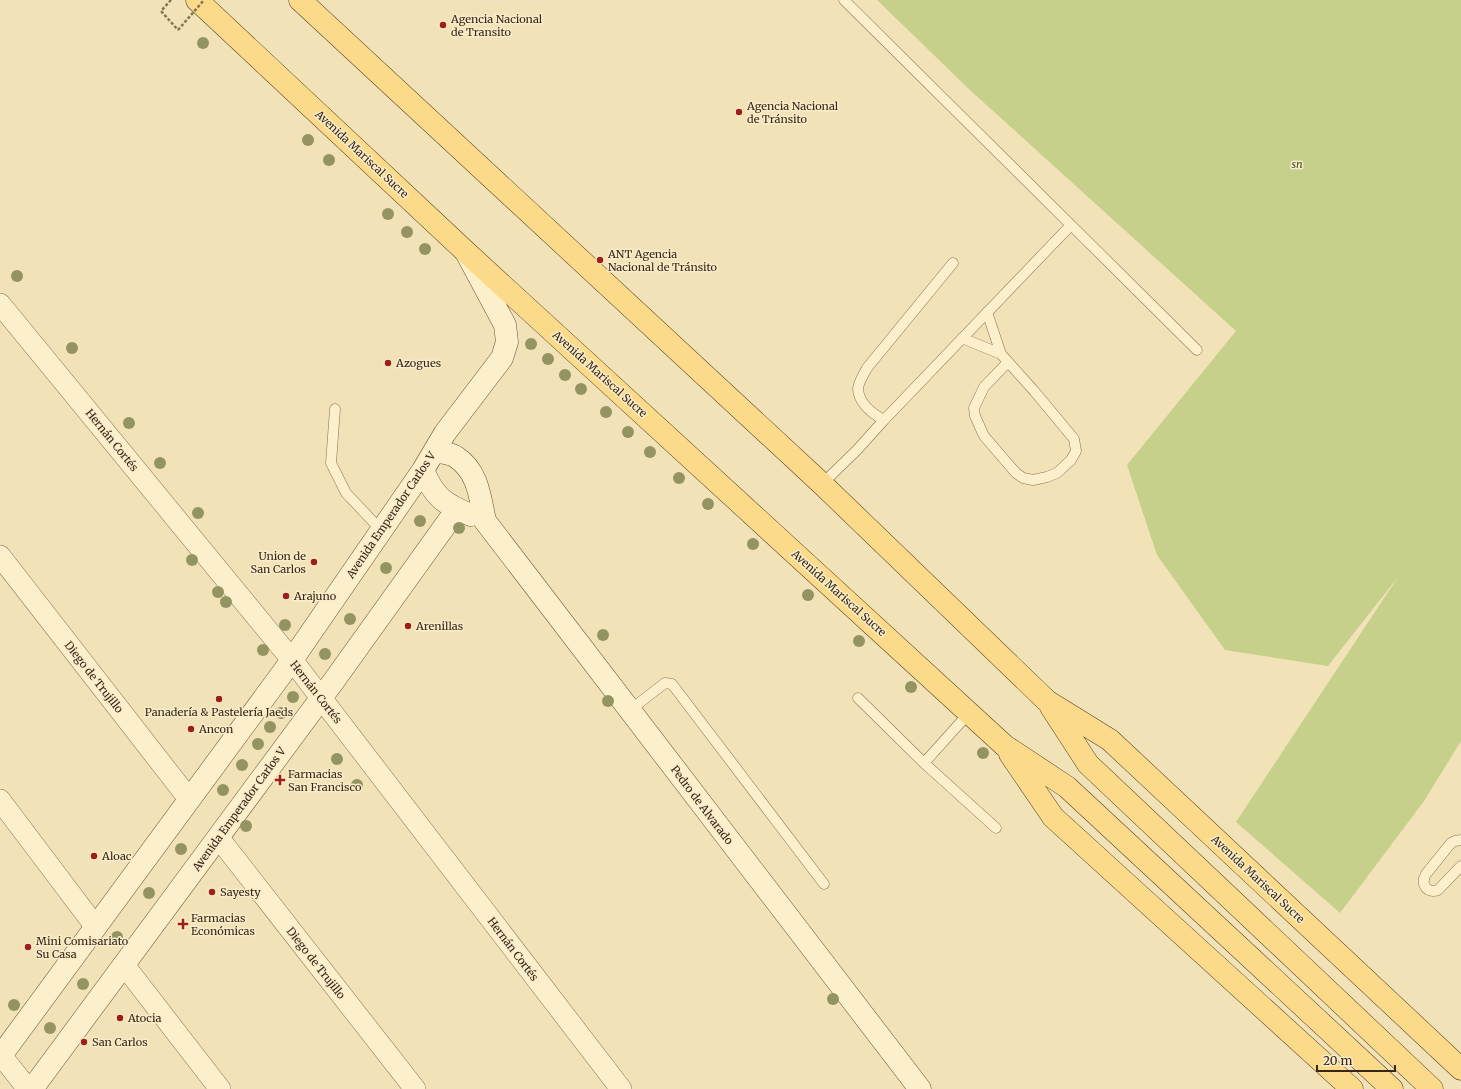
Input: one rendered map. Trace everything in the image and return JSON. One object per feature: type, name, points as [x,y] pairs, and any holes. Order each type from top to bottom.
[{"type":"main road","name":"Avenida Mariscal Sucre","points":[[197,0],[466,252],[1005,746],[1067,787],[1392,1089]]},
{"type":"main road","name":"Avenida Mariscal Sucre","points":[[300,0],[822,484],[1047,701],[1110,740],[1461,1069]]},
{"type":"main road","name":"Avenida Emperador Carlos V","points":[[0,1055],[292,660],[423,470],[446,433],[502,358],[507,342],[505,325],[466,252]]},
{"type":"main road","name":"Pedro de Alvarado","points":[[435,451],[455,456],[470,469],[478,488],[485,521],[920,1089]]},
{"type":"main road","name":"Pedro de Alvarado","points":[[423,470],[429,485],[440,499],[457,509],[485,521]]},
{"type":"main road","name":"Avenida Emperador Carlos V","points":[[32,1089],[321,698],[457,509]]},
{"type":"main road","name":"Avenida Mariscal Sucre","points":[[1047,701],[1088,764],[1432,1089]]},
{"type":"main road","name":"Avenida Mariscal Sucre","points":[[1005,746],[1053,817],[1352,1089]]},
{"type":"street","name":"Hernán Cortés","points":[[0,304],[292,660],[614,1087]]},
{"type":"street","name":"Diego de Trujillo","points":[[0,556],[188,799]]},
{"type":"street","points":[[0,800],[95,926]]},
{"type":"street","name":"Diego de Trujillo","points":[[218,837],[415,1089]]},
{"type":"street","points":[[124,964],[220,1089]]},
{"type":"street","points":[[0,1055],[28,1089]]},
{"type":"lane","points":[[844,0],[1197,350]]},
{"type":"lane","points":[[822,484],[857,450],[1071,224]]},
{"type":"lane","points":[[884,420],[873,414],[863,403],[858,389],[867,368],[953,264]]},
{"type":"lane","points":[[987,312],[1001,354],[1035,392],[1074,439],[1076,451],[1071,460],[1057,473],[1047,477],[1033,480],[1023,478],[984,436],[975,416],[974,408],[984,387],[1008,362]]},
{"type":"lane","points":[[962,338],[1001,354]]},
{"type":"lane","points":[[335,409],[331,463],[346,493],[381,530]]},
{"type":"lane","points":[[630,710],[665,683],[672,684],[824,884]]},
{"type":"lane","points":[[858,698],[924,763],[996,828]]},
{"type":"lane","points":[[924,763],[969,713]]},
{"type":"lane","points":[[1461,840],[1456,840],[1451,844],[1426,874],[1424,884],[1428,890],[1434,892],[1438,890],[1461,866]]},
{"type":"path","points":[[171,0],[161,11],[178,30],[204,0]]},
{"type":"green space","name":"sn","points":[[877,0],[1461,0],[1461,741],[1424,801],[1340,913],[1236,822],[1398,577],[1328,666],[1225,650],[1157,555],[1127,465],[1236,331],[971,91]]},
{"type":"place","name":"Agencia Nacional de Transito","points":[[443,25]]},
{"type":"place","name":"Agencia Nacional de Tránsito","points":[[739,112]]},
{"type":"place","name":"ANT Agencia Nacional de Tránsito","points":[[600,260]]},
{"type":"place","name":"Azogues","points":[[388,363]]},
{"type":"place","name":"Union de San Carlos","points":[[314,562]]},
{"type":"place","name":"Arajuno","points":[[286,596]]},
{"type":"place","name":"Arenillas","points":[[408,626]]},
{"type":"place","name":"Panadería & Pastelería Jaeds","points":[[219,699]]},
{"type":"place","name":"Ancon","points":[[191,729]]},
{"type":"place","name":"Farmacias San Francisco","points":[[280,780]]},
{"type":"place","name":"Aloac","points":[[94,856]]},
{"type":"place","name":"Sayesty","points":[[212,892]]},
{"type":"place","name":"Farmacias Económicas","points":[[183,924]]},
{"type":"place","name":"Mini Comisariato Su Casa","points":[[28,947]]},
{"type":"place","name":"Atocia","points":[[120,1018]]},
{"type":"place","name":"San Carlos","points":[[84,1042]]}]
